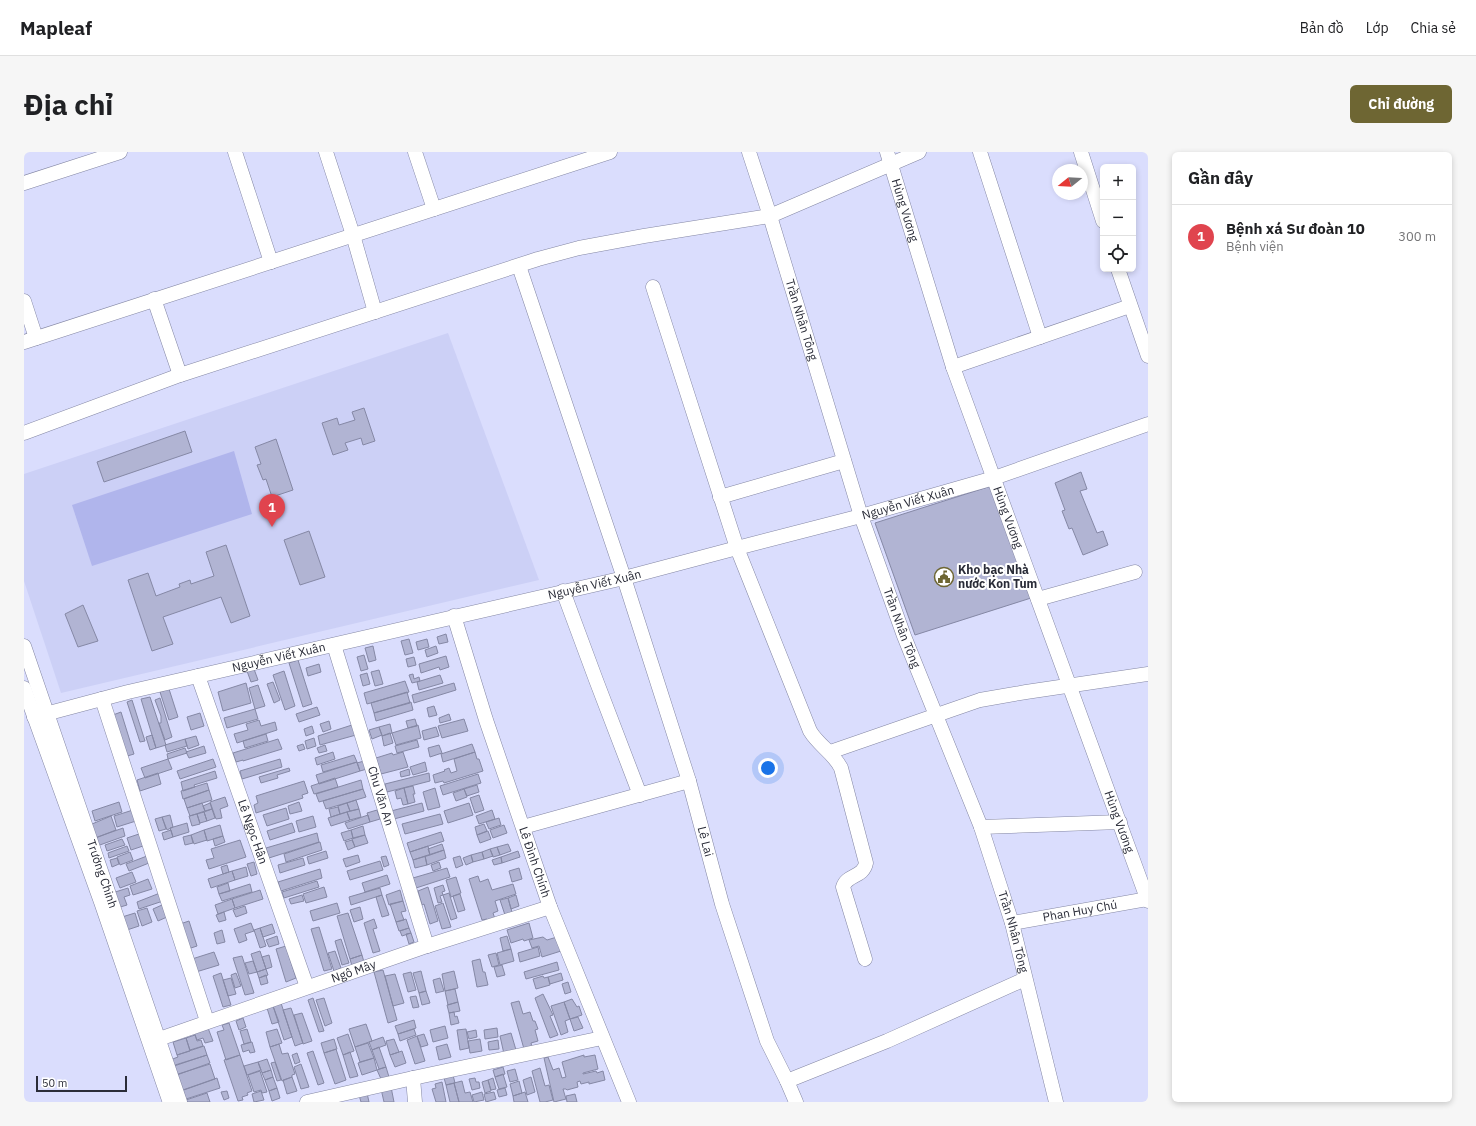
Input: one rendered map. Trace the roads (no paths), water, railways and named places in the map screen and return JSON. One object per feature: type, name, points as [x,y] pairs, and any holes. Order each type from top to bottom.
[{"type":"street","points":[[24,183],[120,152]]},
{"type":"street","points":[[235,152],[271,262]]},
{"type":"street","points":[[326,152],[353,235],[375,312]]},
{"type":"street","points":[[415,152],[434,209]]},
{"type":"street","points":[[24,301],[30,340],[610,152]]},
{"type":"street","name":"Trần Nhân Tông","points":[[749,152],[770,216],[861,516],[904,636],[935,716],[982,826],[1012,923],[1056,1102]]},
{"type":"street","points":[[24,433],[180,375],[579,248],[770,216],[889,158],[919,152]]},
{"type":"street","points":[[980,152],[1040,337]]},
{"type":"street","points":[[1081,152],[1100,212]]},
{"type":"street","name":"Hùng Vương","points":[[889,158],[953,367],[1148,900]]},
{"type":"street","name":"Lê Lai","points":[[519,266],[624,578],[689,781],[722,904],[768,1041],[788,1081],[796,1102]]},
{"type":"street","points":[[1119,272],[1148,356]]},
{"type":"street","points":[[653,287],[737,548],[810,731],[820,745],[836,758],[841,768],[866,863],[865,869],[860,874],[844,883],[843,887],[865,958]]},
{"type":"street","points":[[154,300],[180,375]]},
{"type":"street","points":[[953,367],[1130,306]]},
{"type":"street","name":"Nguyễn Viết Xuân","points":[[34,717],[198,676],[624,578],[861,516],[994,478],[1148,424]]},
{"type":"street","points":[[720,497],[844,461]]},
{"type":"street","points":[[1038,598],[1136,572]]},
{"type":"street","points":[[563,591],[640,795]]},
{"type":"street","name":"Lê Đình Chính","points":[[454,616],[486,720],[550,907],[629,1102]]},
{"type":"street","name":"Chu Văn An","points":[[334,645],[427,946]]},
{"type":"street","name":"Trường Chinh","points":[[24,646],[180,1102]]},
{"type":"street","points":[[830,752],[980,700],[1148,674]]},
{"type":"street","name":"Lê Ngọc Hân","points":[[198,676],[307,987]]},
{"type":"street","name":"Trường Chinh","points":[[24,688],[101,902],[170,1102]]},
{"type":"street","points":[[102,699],[207,1021]]},
{"type":"street","points":[[523,827],[689,781]]},
{"type":"street","points":[[982,826],[1120,822]]},
{"type":"street","name":"Phan Huy Chú","points":[[1012,923],[1148,900]]},
{"type":"street","name":"Ngô Mây","points":[[159,1039],[207,1021],[427,946],[550,907]]},
{"type":"street","points":[[788,1081],[887,1041],[1025,979]]},
{"type":"street","points":[[307,1102],[338,1099],[413,1078],[602,1038]]},
{"type":"street","points":[[413,1078],[415,1102]]},
{"type":"place","name":"Bệnh xá Sư đoàn 10","points":[[272,527]]},
{"type":"place","name":"Kho bạc Nhà nước Kon Tum","points":[[944,577]]}]
